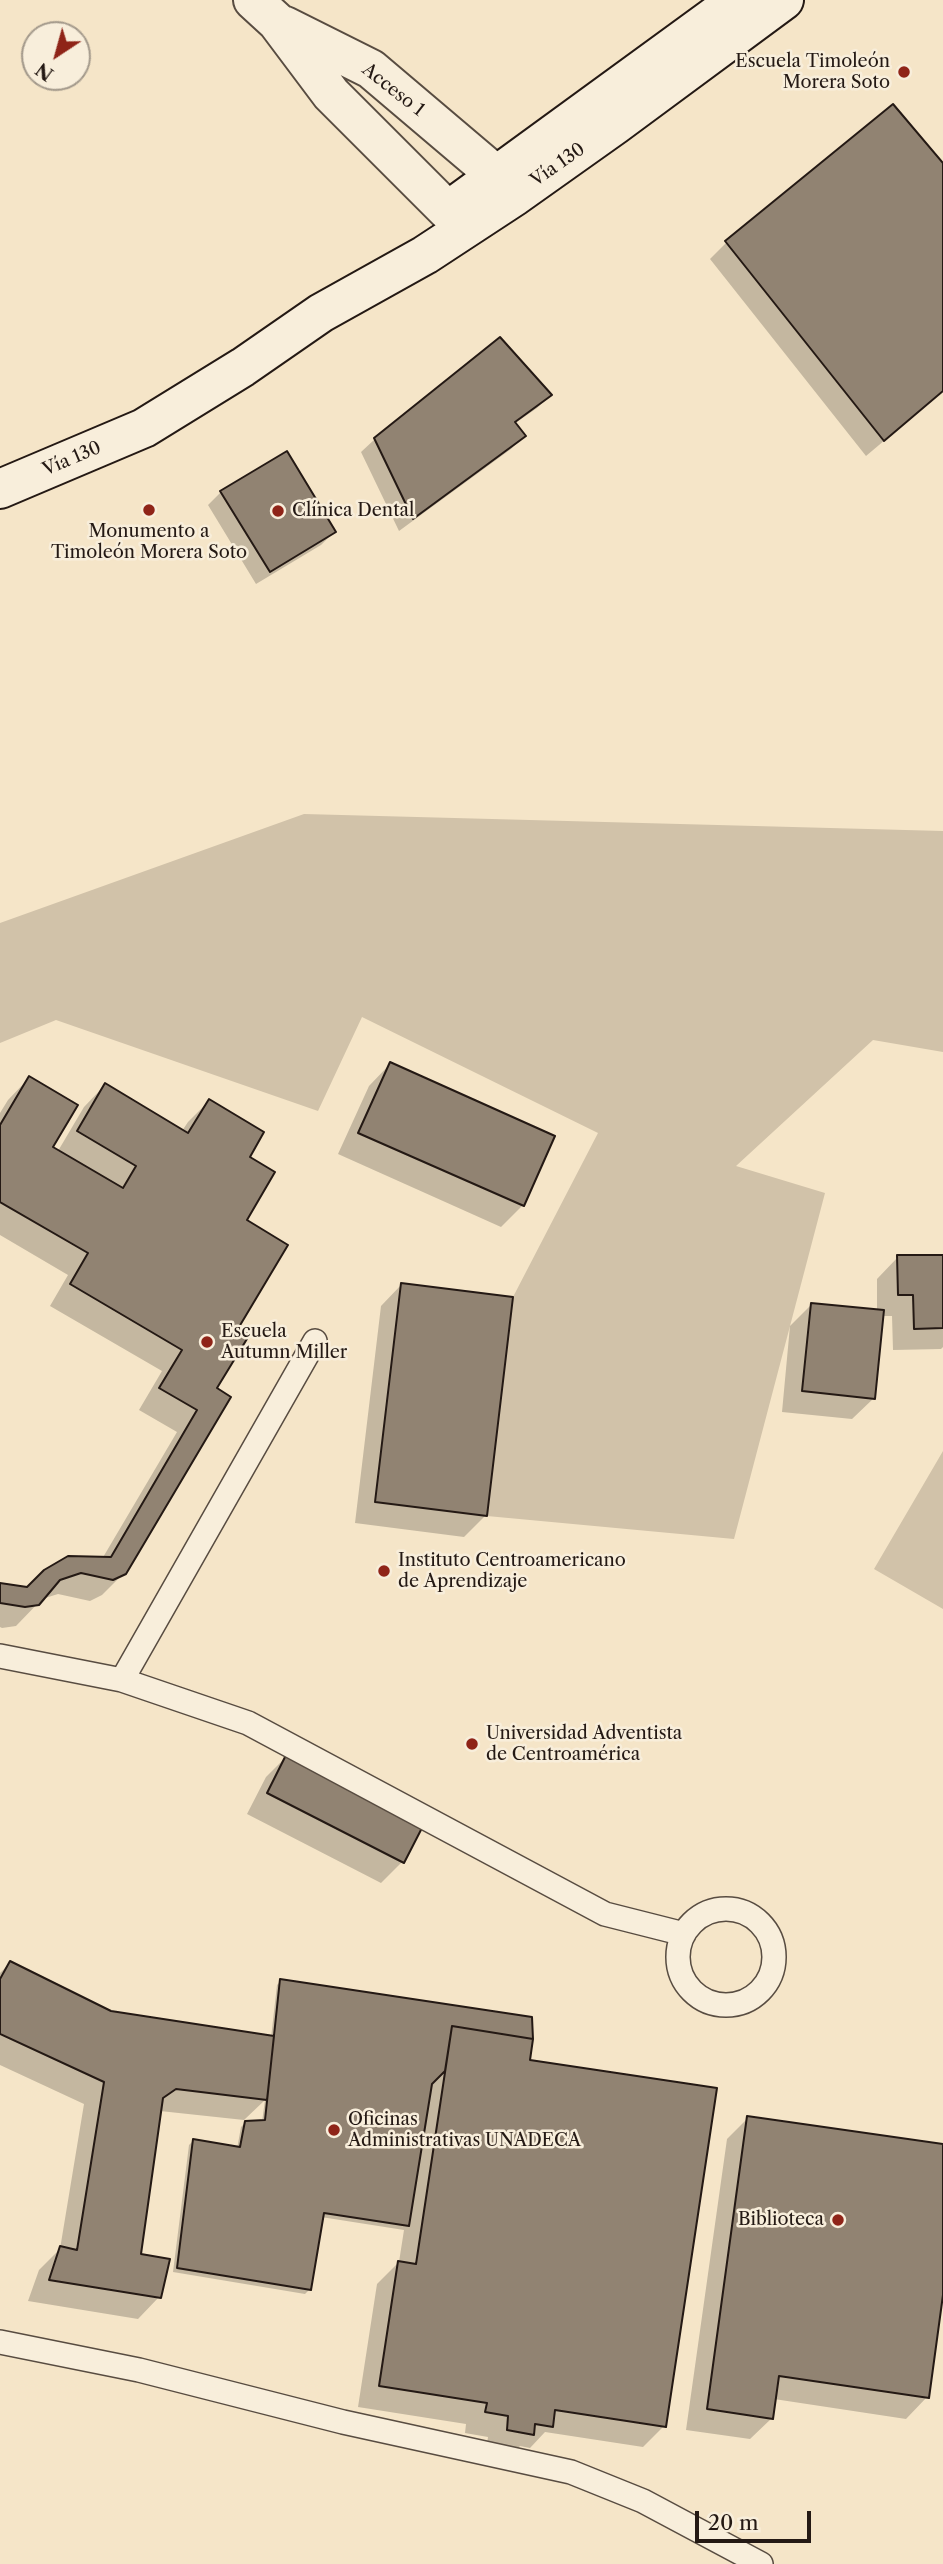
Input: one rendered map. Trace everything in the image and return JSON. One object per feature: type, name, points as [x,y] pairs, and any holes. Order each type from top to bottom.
[{"type":"main road","name":"Vía 130","points":[[321,313],[411,235],[496,175],[757,4]]},
{"type":"main road","name":"Vía 130","points":[[0,489],[144,428],[243,367],[321,313],[425,255],[515,196],[757,4]]},
{"type":"main road","name":"Acceso 1","points":[[265,11],[371,69],[496,175]]},
{"type":"main road","name":"Acceso 1","points":[[265,11],[331,94],[448,211]]},
{"type":"lane","points":[[122,1680],[315,1341]]},
{"type":"lane","points":[[0,1656],[122,1680],[248,1723],[605,1914],[684,1934]]},
{"type":"lane","points":[[729,1909],[744,1913],[758,1922],[768,1934],[774,1948],[774,1964],[769,1979],[760,1992],[732,2005],[716,2004],[701,1998],[689,1988],[681,1974],[678,1958],[684,1934],[699,1917],[713,1911],[729,1909]]},
{"type":"lane","points":[[0,2342],[138,2370],[343,2422],[571,2472],[643,2501],[761,2564]]},
{"type":"shaded area","points":[[304,814],[943,831],[943,1052],[873,1040],[736,1166],[825,1193],[734,1539],[487,1516],[513,1297],[598,1133],[362,1017],[318,1111],[56,1020],[0,1043],[0,923]]},
{"type":"shaded area","points":[[943,1451],[943,1609],[874,1569]]},
{"type":"building","points":[[893,104],[943,163],[943,391],[884,441],[725,241]]},
{"type":"building","points":[[500,337],[552,395],[515,422],[526,436],[413,519],[374,438]]},
{"type":"building","name":"Clínica Dental","points":[[287,451],[336,532],[270,572],[220,491]]},
{"type":"building","points":[[390,1062],[555,1136],[524,1206],[358,1133]]},
{"type":"building","name":"Escuela Autumn Miller","points":[[29,1076],[78,1105],[53,1147],[123,1188],[136,1166],[77,1131],[105,1083],[188,1133],[209,1099],[264,1132],[250,1157],[275,1172],[247,1220],[288,1245],[239,1327],[250,1334],[217,1388],[231,1397],[126,1574],[113,1580],[81,1573],[60,1580],[39,1605],[25,1607],[0,1603],[0,1583],[27,1587],[44,1570],[68,1556],[111,1557],[197,1410],[159,1388],[182,1350],[70,1284],[88,1253],[0,1202],[0,1125]]},
{"type":"building","points":[[897,1255],[943,1255],[943,1328],[914,1329],[913,1295],[898,1295]]},
{"type":"building","points":[[401,1283],[513,1297],[487,1516],[375,1502]]},
{"type":"building","points":[[811,1303],[884,1310],[875,1399],[802,1391]]},
{"type":"building","points":[[287,1753],[424,1824],[404,1863],[267,1793]]},
{"type":"building","points":[[10,1961],[111,2011],[274,2036],[267,2100],[176,2089],[163,2098],[141,2254],[170,2259],[161,2298],[49,2280],[60,2246],[77,2250],[104,2082],[0,2034],[0,1979]]},
{"type":"building","name":"Oficinas Administrativas UNADECA","points":[[280,1979],[532,2017],[533,2039],[452,2026],[445,2071],[432,2084],[409,2226],[324,2213],[311,2290],[177,2268],[193,2139],[240,2147],[245,2121],[265,2120]]},
{"type":"building","points":[[452,2026],[533,2039],[530,2060],[717,2088],[666,2427],[555,2410],[553,2427],[535,2424],[534,2435],[507,2430],[508,2416],[485,2412],[487,2403],[379,2386],[398,2261],[416,2264]]},
{"type":"building","name":"Biblioteca","points":[[747,2116],[943,2144],[943,2295],[929,2398],[779,2376],[773,2419],[707,2409]]},
{"type":"place","name":"Escuela Timoleón Morera Soto","points":[[904,72]]},
{"type":"place","name":"Monumento a Timoleón Morera Soto","points":[[149,510]]},
{"type":"place","name":"Clínica Dental","points":[[278,511]]},
{"type":"place","name":"Escuela Autumn Miller","points":[[207,1342]]},
{"type":"place","name":"Instituto Centroamericano de Aprendizaje","points":[[384,1571]]},
{"type":"place","name":"Universidad Adventista de Centroamérica","points":[[472,1744]]},
{"type":"place","name":"Oficinas Administrativas UNADECA","points":[[334,2130]]},
{"type":"place","name":"Biblioteca","points":[[838,2220]]}]
